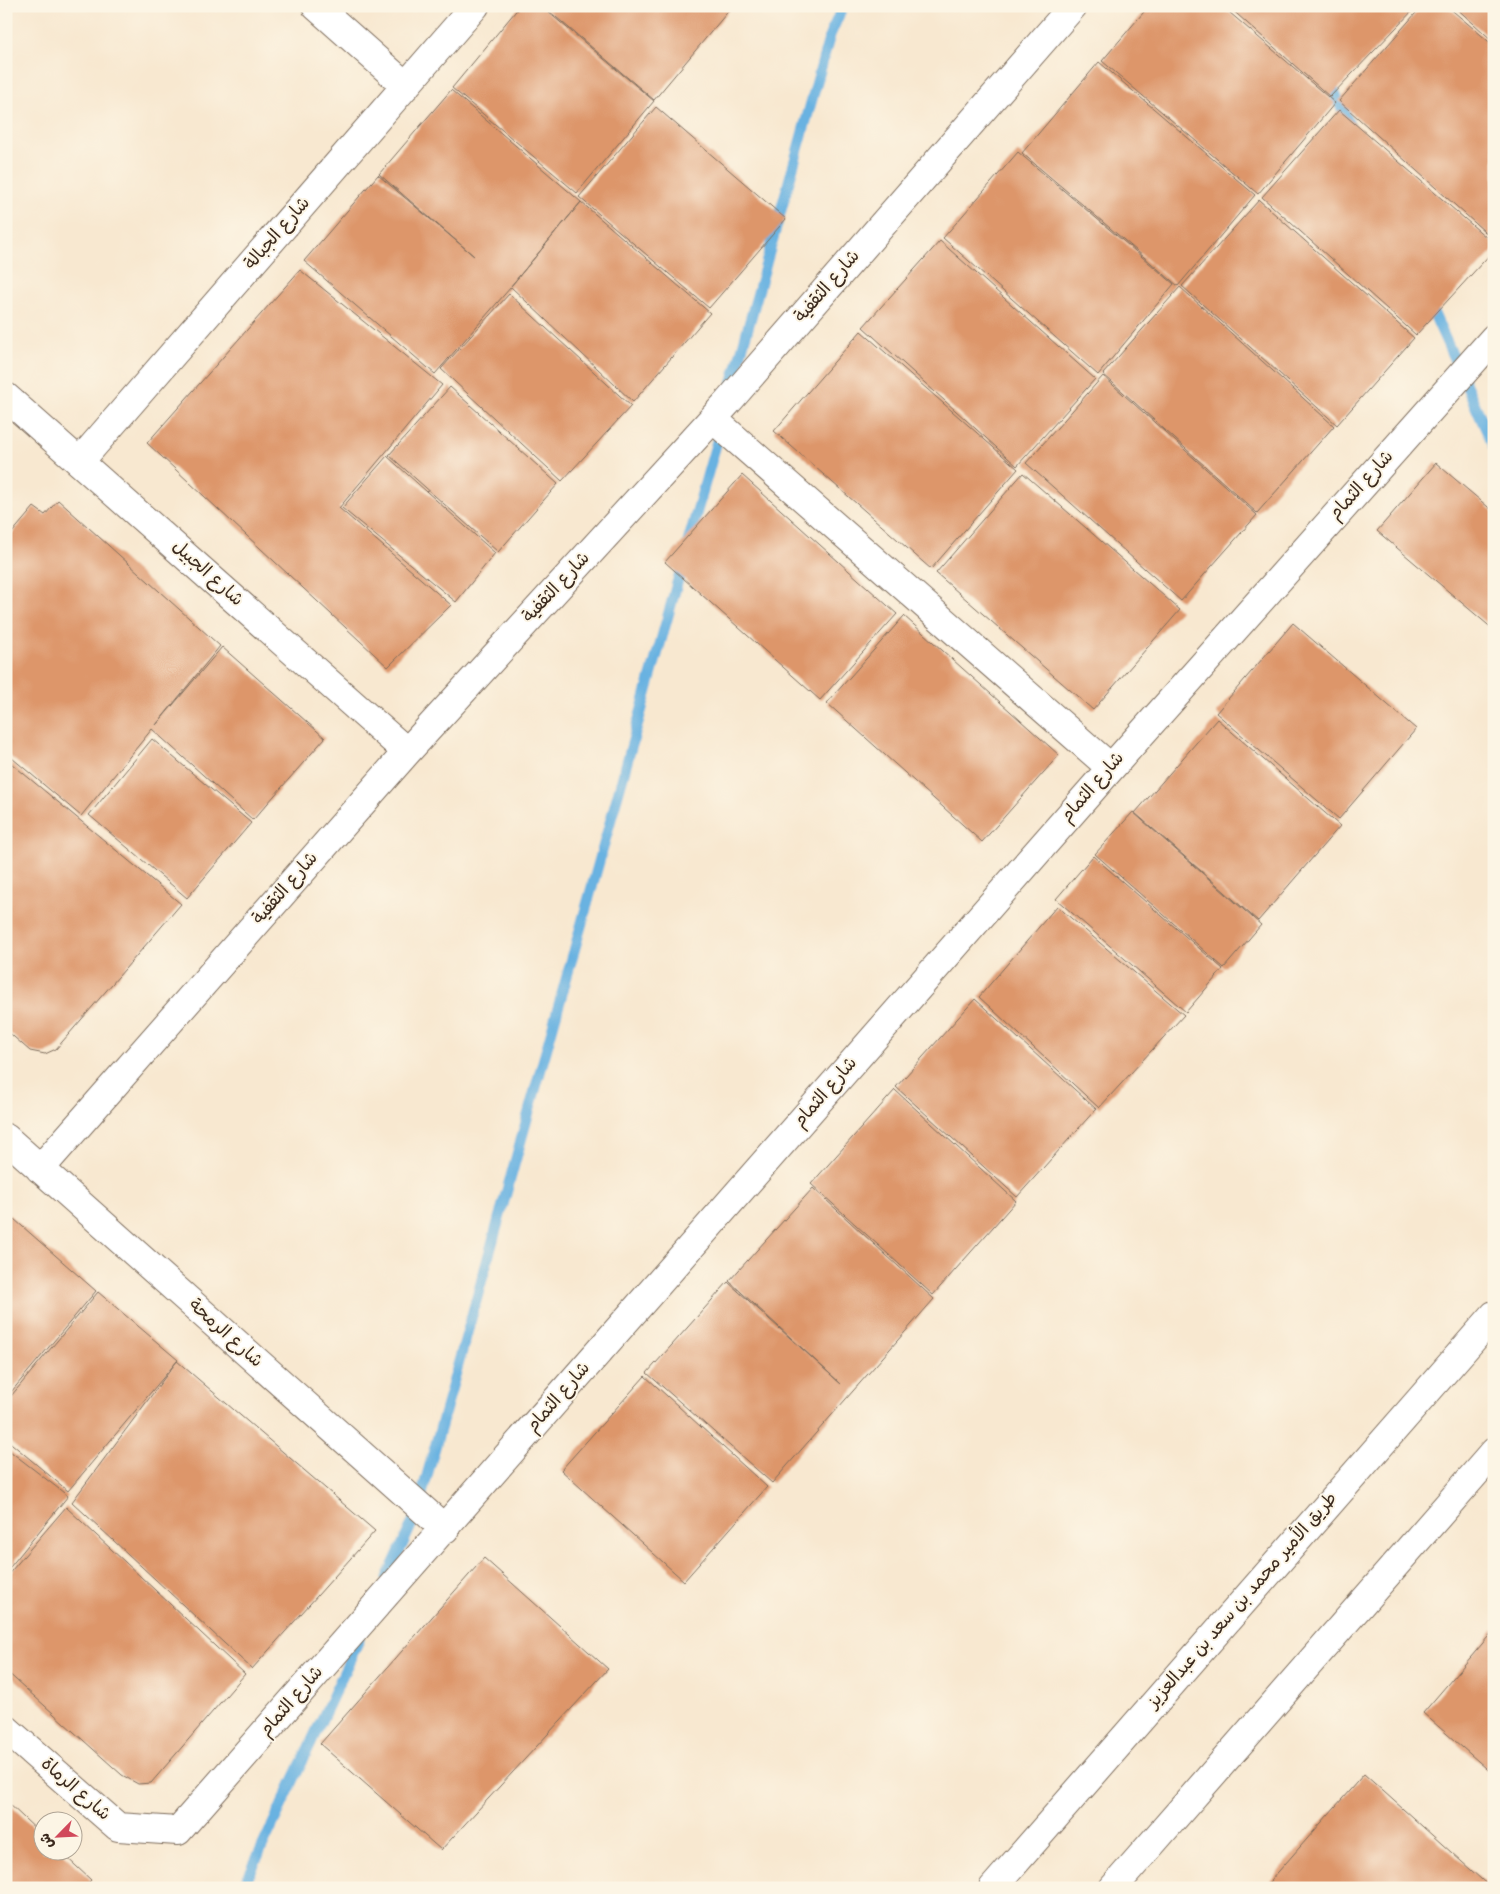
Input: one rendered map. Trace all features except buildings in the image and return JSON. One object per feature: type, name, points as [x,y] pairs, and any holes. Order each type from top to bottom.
[{"type":"street","points":[[316,6],[406,86]]},
{"type":"street","name":"شارع الجبالة","points":[[80,461],[475,6]]},
{"type":"street","name":"شارع الثقفية","points":[[40,1169],[407,752],[713,419],[1073,6]]},
{"type":"street","name":"شارع الثمام","points":[[153,1830],[178,1831],[1111,768],[1494,338]]},
{"type":"street","name":"شارع الجبيل","points":[[6,397],[407,752]]},
{"type":"street","points":[[713,419],[1111,768]]},
{"type":"street","name":"شارع الرمحة","points":[[6,1138],[445,1529]]},
{"type":"street","name":"طريق الأمير محمد بن سعد بن عبدالعزيز","points":[[993,1888],[1494,1315]]},
{"type":"street","points":[[1114,1888],[1494,1452]]},
{"type":"street","name":"شارع الرماة","points":[[6,1729],[118,1827],[153,1830]]},
{"type":"waterway","points":[[732,385],[830,35],[843,6]]},
{"type":"waterway","points":[[1328,79],[1351,128]]},
{"type":"waterway","points":[[1429,303],[1494,447]]},
{"type":"waterway","points":[[687,546],[721,427]]},
{"type":"waterway","points":[[387,1578],[416,1515],[683,562]]},
{"type":"waterway","points":[[243,1888],[359,1640]]}]
